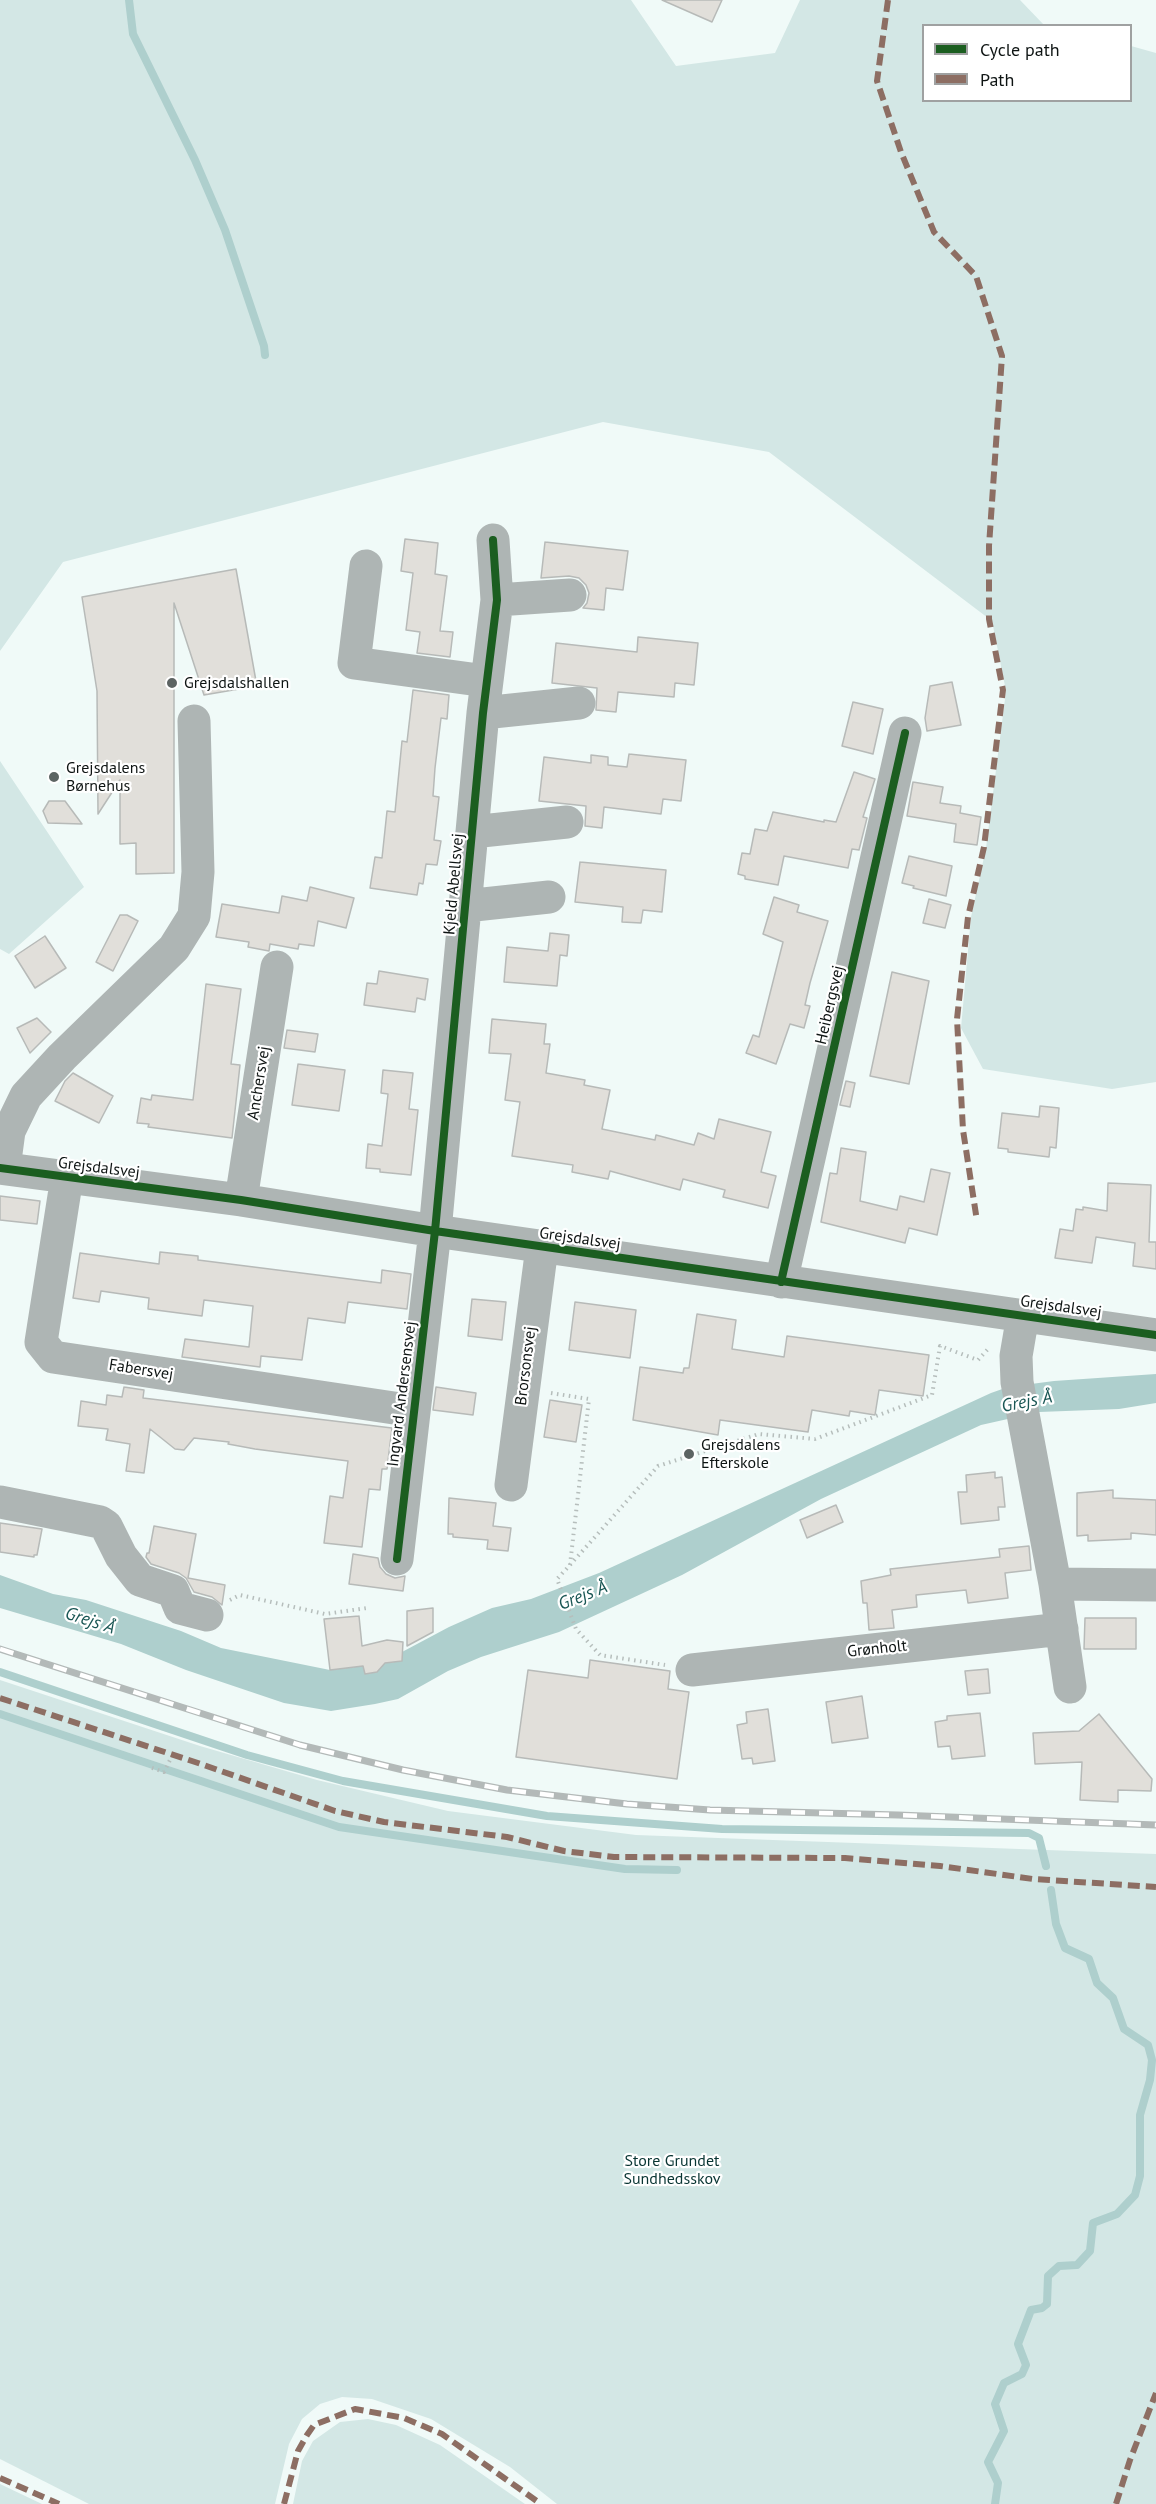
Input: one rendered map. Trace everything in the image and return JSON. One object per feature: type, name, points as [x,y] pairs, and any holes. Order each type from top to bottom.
[{"type":"street","name":"Kjeld Abellsvej","points":[[435,1231],[486,681],[497,600],[493,540]]},
{"type":"street","points":[[366,566],[354,663],[486,681]]},
{"type":"street","points":[[497,600],[570,596]]},
{"type":"street","points":[[483,713],[579,703]]},
{"type":"street","name":"Grejsdalsvej","points":[[194,721],[198,872],[194,916],[174,948],[62,1057],[26,1096],[9,1131],[2,1168],[241,1200],[542,1247],[1156,1335]]},
{"type":"street","name":"Heibergsvej","points":[[781,1282],[904,733]]},
{"type":"street","points":[[472,832],[567,822]]},
{"type":"street","points":[[465,906],[549,897]]},
{"type":"street","name":"Anchersvej","points":[[241,1200],[277,967]]},
{"type":"street","name":"Fabersvej","points":[[66,1177],[41,1342],[53,1357],[414,1411]]},
{"type":"street","name":"Ingvard Andersensvej","points":[[397,1559],[435,1231]]},
{"type":"street","name":"Brorsonsvej","points":[[511,1485],[542,1247]]},
{"type":"street","points":[[1023,1315],[1016,1356],[1017,1382],[1055,1584],[1070,1687]]},
{"type":"street","points":[[0,1502],[100,1522],[106,1526],[121,1557],[140,1580],[172,1591],[180,1608],[207,1615]]},
{"type":"street","points":[[1055,1584],[1156,1585]]},
{"type":"street","name":"Grønholt","points":[[692,1670],[1062,1629]]},
{"type":"path","points":[[692,1670],[600,1655],[576,1629],[557,1580],[658,1466],[759,1434],[815,1439],[932,1395],[940,1346],[978,1360],[993,1345]]},
{"type":"path","points":[[523,1389],[589,1399],[570,1565]]},
{"type":"path","points":[[207,1615],[218,1606],[240,1595],[325,1614],[367,1608]]},
{"type":"path","points":[[152,1768],[164,1772],[172,1756]]},
{"type":"green space","points":[[0,0],[631,0],[676,66],[775,53],[800,0],[1020,0],[1043,24],[922,24],[922,102],[1132,102],[1132,46],[1156,53],[1156,1082],[1112,1089],[983,1069],[961,1028],[971,917],[986,848],[1006,691],[992,621],[769,452],[603,422],[63,562],[0,651]]},
{"type":"green space","points":[[0,761],[84,887],[9,954],[0,949]]},
{"type":"green space","name":"Store Grundet Sundhedsskov","points":[[0,1680],[200,1746],[317,1780],[448,1811],[636,1835],[1156,1854],[1156,2504],[557,2504],[510,2467],[431,2419],[372,2399],[342,2397],[320,2404],[302,2419],[289,2444],[275,2504],[89,2504],[0,2459]]},
{"type":"green space","points":[[368,2419],[396,2425],[440,2445],[525,2504],[293,2504],[302,2461],[313,2441],[340,2422]]},
{"type":"green space","points":[[0,2484],[42,2504],[0,2504]]},
{"type":"water","name":"Grejs Å","points":[[1156,1374],[1156,1403],[1119,1409],[1039,1412],[981,1425],[821,1499],[682,1575],[559,1632],[481,1657],[448,1671],[398,1699],[375,1704],[331,1711],[284,1703],[186,1670],[121,1644],[0,1608],[0,1575],[53,1594],[86,1600],[181,1631],[221,1648],[330,1670],[363,1666],[365,1674],[377,1672],[380,1669],[379,1664],[402,1661],[402,1652],[449,1627],[492,1608],[531,1599],[599,1573],[991,1393],[1008,1387],[1054,1381]]},
{"type":"building","points":[[662,0],[722,0],[712,22]]},
{"type":"building","points":[[405,539],[438,543],[435,574],[447,576],[440,631],[453,632],[450,657],[417,653],[420,632],[406,630],[413,573],[401,571]]},
{"type":"building","points":[[545,542],[628,551],[623,590],[606,588],[604,610],[583,608],[587,603],[589,593],[586,585],[579,578],[569,576],[541,578]]},
{"type":"building","name":"Grejsdalshallen","points":[[236,569],[256,681],[239,684],[239,689],[204,695],[174,603],[174,873],[136,874],[136,843],[120,844],[120,780],[98,814],[97,691],[82,597]]},
{"type":"building","points":[[638,637],[698,643],[694,685],[675,683],[674,697],[618,692],[616,712],[596,710],[597,688],[552,683],[556,643],[637,652]]},
{"type":"building","points":[[952,682],[961,725],[927,731],[925,718],[930,686]]},
{"type":"building","points":[[413,690],[449,695],[447,719],[441,718],[433,796],[439,797],[434,840],[441,841],[437,865],[426,864],[423,884],[419,883],[417,895],[370,888],[375,857],[382,858],[387,811],[395,812],[402,741],[407,742]]},
{"type":"building","points":[[853,702],[883,709],[873,754],[842,746]]},
{"type":"building","points":[[629,754],[686,760],[681,801],[663,799],[661,814],[604,807],[602,828],[585,826],[586,806],[539,801],[544,757],[591,763],[591,755],[608,757],[608,765],[627,767]]},
{"type":"building","points":[[854,772],[875,779],[863,817],[867,818],[859,850],[852,849],[848,868],[784,856],[778,885],[745,879],[745,876],[738,874],[742,853],[750,854],[755,829],[767,831],[773,812],[824,822],[824,820],[836,822]]},
{"type":"building","points":[[913,782],[943,787],[940,803],[961,806],[960,813],[981,817],[977,845],[954,842],[956,824],[907,816]]},
{"type":"building","points":[[49,801],[65,801],[82,824],[48,823],[43,811]]},
{"type":"building","points":[[909,856],[952,866],[946,896],[902,883]]},
{"type":"building","points":[[580,862],[666,870],[662,912],[643,910],[641,923],[622,922],[623,907],[575,902]]},
{"type":"building","points":[[310,887],[354,898],[346,928],[318,921],[314,946],[299,944],[298,949],[270,944],[269,951],[248,947],[249,942],[216,937],[222,904],[279,913],[282,896],[307,901]]},
{"type":"building","points":[[774,897],[799,905],[797,912],[828,921],[805,1005],[810,1006],[804,1028],[790,1024],[776,1064],[746,1053],[753,1035],[759,1037],[783,942],[763,934]]},
{"type":"building","points":[[929,899],[951,905],[945,928],[923,923]]},
{"type":"building","points":[[120,915],[127,915],[138,921],[113,971],[96,962]]},
{"type":"building","points":[[550,933],[569,935],[567,956],[560,955],[557,986],[504,982],[507,947],[548,951]]},
{"type":"building","points":[[45,936],[66,968],[35,988],[15,956]]},
{"type":"building","points":[[379,971],[428,979],[425,1000],[417,998],[415,1012],[364,1005],[367,983],[377,984]]},
{"type":"building","points":[[892,972],[929,981],[909,1084],[870,1076]]},
{"type":"building","points":[[206,984],[241,989],[231,1064],[240,1065],[232,1138],[148,1127],[149,1124],[137,1123],[141,1098],[151,1100],[152,1095],[193,1100]]},
{"type":"building","points":[[37,1018],[51,1032],[30,1053],[17,1028]]},
{"type":"building","points":[[492,1019],[546,1024],[544,1044],[550,1044],[546,1073],[585,1080],[584,1085],[610,1090],[602,1129],[655,1140],[656,1135],[694,1145],[698,1133],[714,1139],[719,1119],[771,1132],[761,1172],[776,1176],[768,1208],[723,1197],[725,1190],[683,1179],[680,1190],[610,1171],[608,1179],[572,1172],[573,1165],[512,1156],[520,1102],[505,1100],[511,1054],[489,1053]]},
{"type":"building","points":[[287,1030],[318,1034],[315,1052],[284,1048]]},
{"type":"building","points":[[298,1064],[345,1070],[339,1111],[292,1105]]},
{"type":"building","points":[[383,1070],[413,1073],[409,1109],[418,1110],[411,1175],[380,1172],[380,1169],[366,1168],[368,1144],[382,1146],[388,1094],[381,1093]]},
{"type":"building","points":[[73,1073],[113,1096],[99,1123],[55,1101],[65,1081]]},
{"type":"building","points":[[846,1081],[855,1083],[850,1107],[840,1105]]},
{"type":"building","points":[[1040,1106],[1059,1108],[1056,1148],[1050,1147],[1049,1157],[1008,1152],[1008,1149],[998,1148],[1002,1113],[1039,1117]]},
{"type":"building","points":[[841,1148],[866,1152],[860,1201],[897,1210],[900,1196],[924,1202],[931,1169],[950,1173],[937,1235],[909,1228],[905,1243],[821,1222],[830,1173],[837,1174]]},
{"type":"building","points":[[1108,1183],[1151,1185],[1149,1242],[1156,1242],[1156,1269],[1133,1266],[1135,1243],[1096,1237],[1092,1263],[1055,1258],[1060,1229],[1073,1231],[1076,1209],[1083,1210],[1083,1207],[1107,1211]]},
{"type":"building","points":[[0,1196],[40,1201],[37,1224],[0,1220]]},
{"type":"building","points":[[160,1252],[198,1256],[198,1260],[381,1283],[382,1270],[411,1274],[407,1309],[348,1302],[345,1323],[308,1318],[302,1360],[261,1356],[260,1367],[182,1357],[185,1339],[249,1347],[253,1306],[204,1300],[202,1316],[148,1309],[149,1298],[101,1291],[99,1302],[73,1298],[80,1253],[159,1264]]},
{"type":"building","points":[[472,1299],[506,1302],[502,1340],[468,1336]]},
{"type":"building","points":[[575,1302],[636,1310],[630,1358],[569,1350]]},
{"type":"building","points":[[697,1314],[736,1320],[732,1349],[784,1357],[787,1336],[929,1355],[923,1396],[879,1390],[875,1415],[850,1411],[849,1416],[812,1410],[808,1432],[720,1420],[718,1435],[633,1420],[640,1367],[683,1373],[684,1368],[689,1368]]},
{"type":"building","points":[[124,1387],[144,1390],[143,1398],[392,1428],[387,1469],[382,1469],[380,1490],[369,1489],[362,1547],[324,1543],[330,1496],[343,1498],[348,1461],[255,1449],[228,1444],[229,1442],[194,1438],[184,1450],[175,1449],[150,1429],[144,1473],[126,1471],[130,1444],[106,1440],[108,1429],[78,1426],[81,1401],[106,1405],[107,1395],[122,1397]]},
{"type":"building","points":[[436,1387],[476,1393],[473,1415],[433,1410]]},
{"type":"building","points":[[550,1400],[582,1405],[576,1442],[544,1437]]},
{"type":"building","points":[[995,1472],[995,1478],[1002,1477],[1005,1507],[998,1507],[999,1520],[961,1524],[958,1492],[967,1492],[966,1475]]},
{"type":"building","points":[[1113,1490],[1113,1498],[1156,1500],[1156,1535],[1131,1533],[1131,1539],[1088,1541],[1088,1535],[1077,1536],[1077,1493]]},
{"type":"building","points":[[449,1498],[496,1503],[493,1526],[511,1528],[508,1551],[487,1549],[488,1540],[453,1537],[453,1534],[448,1534]]},
{"type":"building","points":[[836,1505],[843,1522],[807,1538],[800,1520]]},
{"type":"building","points":[[0,1523],[42,1529],[37,1555],[34,1557],[0,1552]]},
{"type":"building","points":[[154,1526],[196,1534],[188,1578],[225,1585],[222,1605],[212,1597],[194,1592],[186,1578],[179,1573],[151,1564],[146,1557],[149,1553]]},
{"type":"building","points":[[1029,1546],[1031,1570],[1005,1573],[1008,1598],[968,1603],[966,1590],[916,1595],[917,1607],[892,1610],[894,1628],[869,1630],[867,1603],[863,1603],[861,1581],[891,1575],[890,1569],[1000,1557],[999,1549]]},
{"type":"building","points":[[353,1554],[378,1558],[380,1567],[386,1574],[395,1578],[405,1576],[403,1591],[349,1584]]},
{"type":"building","points":[[433,1608],[433,1632],[407,1646],[407,1611]]},
{"type":"building","points":[[359,1616],[362,1646],[387,1640],[403,1642],[402,1661],[385,1663],[377,1672],[365,1674],[363,1666],[330,1670],[324,1619]]},
{"type":"building","points":[[1085,1618],[1136,1618],[1136,1649],[1084,1649]]},
{"type":"building","points":[[590,1660],[670,1671],[668,1689],[689,1692],[677,1779],[516,1757],[528,1670],[588,1678]]},
{"type":"building","points":[[988,1669],[990,1693],[968,1695],[965,1671]]},
{"type":"building","points":[[862,1696],[868,1738],[832,1743],[826,1702]]},
{"type":"building","points":[[768,1709],[775,1761],[753,1764],[752,1758],[742,1759],[737,1725],[747,1723],[746,1712]]},
{"type":"building","points":[[980,1713],[985,1756],[952,1759],[950,1746],[938,1747],[935,1722],[947,1720],[947,1716]]},
{"type":"building","points":[[1099,1714],[1152,1779],[1151,1791],[1118,1790],[1118,1802],[1080,1800],[1082,1762],[1035,1764],[1033,1733],[1079,1731]]},
{"type":"waterway","points":[[129,0],[133,34],[195,160],[225,230],[265,355]]},
{"type":"waterway","points":[[0,1672],[247,1755],[343,1781],[547,1816],[722,1829],[1029,1833],[1039,1838],[1046,1866]]},
{"type":"waterway","points":[[0,1714],[339,1827],[625,1869],[677,1870]]},
{"type":"waterway","points":[[995,2504],[998,2483],[988,2462],[1004,2431],[995,2404],[1004,2383],[1022,2374],[1026,2365],[1018,2344],[1031,2310],[1042,2308],[1047,2304],[1048,2276],[1059,2266],[1077,2265],[1090,2251],[1093,2223],[1117,2214],[1135,2195],[1140,2176],[1140,2115],[1150,2080],[1152,2060],[1148,2045],[1124,2029],[1113,1998],[1097,1983],[1089,1959],[1065,1948],[1056,1924],[1051,1890]]},
{"type":"railway","points":[[0,1649],[300,1745],[403,1770],[507,1790],[627,1804],[710,1810],[1156,1825]]},
{"type":"marked path","points":[[888,0],[877,81],[901,152],[934,232],[976,276],[1002,356],[989,546],[989,619],[1003,690],[984,847],[968,917],[957,1019],[963,1130],[977,1221]]},
{"type":"marked path","points":[[0,1698],[335,1811],[384,1822],[507,1837],[564,1851],[614,1857],[845,1858],[940,1866],[1033,1879],[1156,1887]]},
{"type":"marked path","points":[[1116,2504],[1156,2393]]},
{"type":"marked path","points":[[284,2504],[298,2451],[314,2425],[355,2409],[404,2418],[442,2434],[541,2504]]},
{"type":"marked path","points":[[0,2478],[59,2504]]},
{"type":"cycle path","points":[[397,1559],[435,1231],[483,713],[497,600],[493,540]]},
{"type":"cycle path","points":[[781,1282],[905,733]]},
{"type":"cycle path","points":[[0,1168],[241,1200],[435,1231],[1156,1335]]},
{"type":"place","name":"Grejsdalshallen","points":[[172,683]]},
{"type":"place","name":"Grejsdalens Børnehus","points":[[54,777]]},
{"type":"place","name":"Grejsdalens Efterskole","points":[[689,1454]]}]
